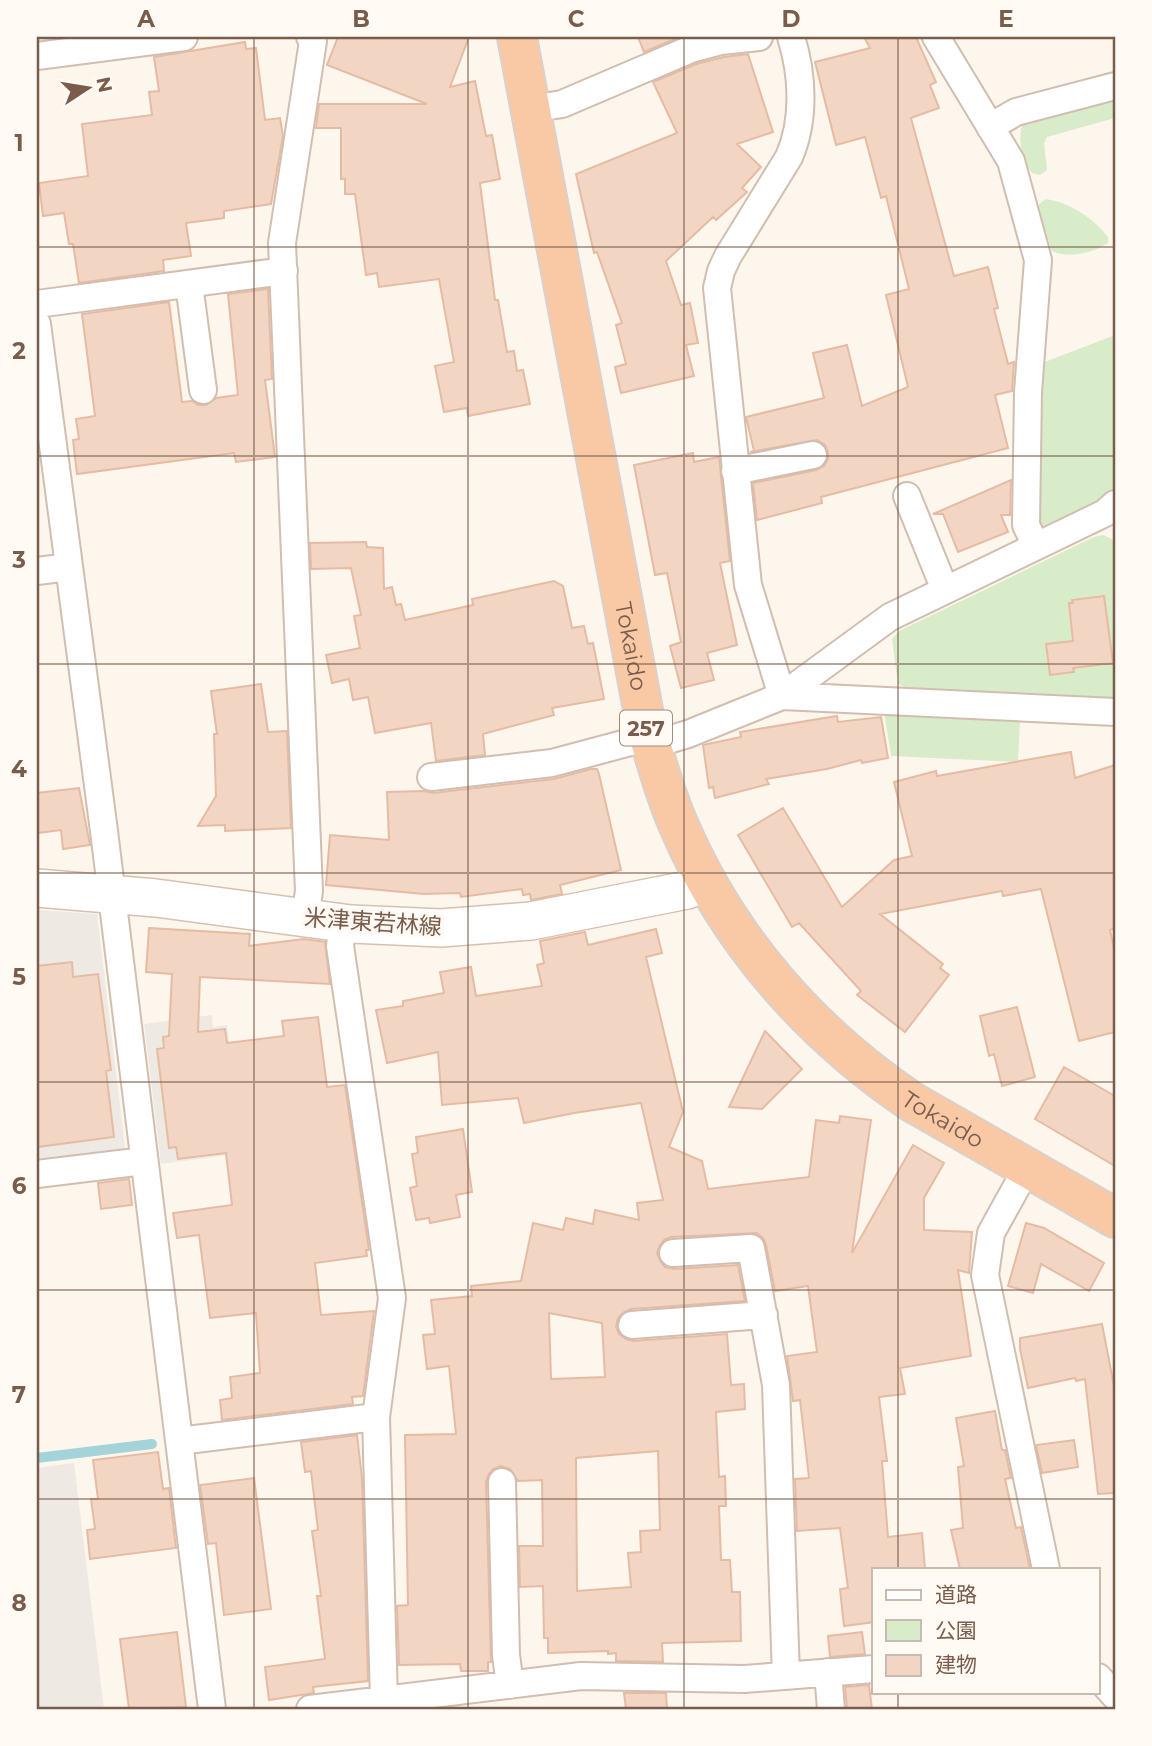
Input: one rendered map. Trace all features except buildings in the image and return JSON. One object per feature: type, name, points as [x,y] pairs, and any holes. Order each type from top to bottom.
[{"type":"highway","name":"Tokaido","points":[[517,37],[650,741],[678,826],[705,881],[725,914],[785,994],[833,1041],[884,1083],[912,1102],[1115,1218]]},
{"type":"main road","name":"米津東若林線","points":[[37,888],[112,894],[343,923],[421,928],[501,924],[687,890],[705,881]]},
{"type":"street","points":[[37,56],[184,37]]},
{"type":"street","points":[[306,918],[309,891],[282,243],[313,41],[310,37]]},
{"type":"street","points":[[531,109],[562,104],[691,48],[720,41],[759,37]]},
{"type":"street","points":[[782,696],[748,585],[717,288],[728,256],[789,157],[795,142],[801,112],[791,37]]},
{"type":"street","points":[[936,37],[1011,162],[1038,260],[1028,392],[1026,525],[1036,546]]},
{"type":"street","points":[[990,127],[1016,112],[1115,86]]},
{"type":"street","points":[[37,304],[284,271]]},
{"type":"street","points":[[189,284],[203,390]]},
{"type":"street","points":[[37,324],[112,894],[212,1709]]},
{"type":"street","points":[[736,471],[813,455]]},
{"type":"street","points":[[907,496],[945,590]]},
{"type":"street","points":[[431,777],[552,763],[688,734],[782,696],[890,617],[1114,508]]},
{"type":"street","points":[[37,571],[69,567]]},
{"type":"street","points":[[782,696],[1115,712]]},
{"type":"street","points":[[343,923],[340,946],[392,1298],[376,1417],[384,1700]]},
{"type":"street","points":[[37,1174],[144,1161]]},
{"type":"street","points":[[1027,1168],[991,1233],[985,1275],[1046,1568]]},
{"type":"street","points":[[673,1253],[751,1248],[776,1385],[786,1676]]},
{"type":"street","points":[[632,1325],[764,1315]]},
{"type":"street","points":[[178,1441],[376,1417]]},
{"type":"street","points":[[502,1482],[506,1655],[510,1685]]},
{"type":"street","points":[[310,1709],[384,1700],[477,1699],[510,1685],[581,1676],[744,1679],[872,1669]]},
{"type":"street","points":[[828,1672],[831,1709]]},
{"type":"street","points":[[1100,1679],[1115,1696]]},
{"type":"shaded area","points":[[37,910],[97,914],[125,1147],[119,1155],[37,1165]]},
{"type":"shaded area","points":[[212,1015],[213,1027],[227,1025],[243,1153],[161,1164],[144,1024]]},
{"type":"shaded area","points":[[74,1463],[104,1709],[37,1709],[37,1468]]},
{"type":"green space","points":[[1115,96],[1115,118],[1047,137],[1044,143],[1047,170],[1040,175],[1032,173],[1021,148],[1020,134],[1024,121]]},
{"type":"green space","points":[[1046,199],[1073,208],[1088,218],[1108,237],[1108,243],[1080,254],[1065,255],[1052,251],[1039,212],[1039,204]]},
{"type":"green space","points":[[1115,335],[1115,488],[1099,503],[1040,531],[1033,527],[1037,365]]},
{"type":"green space","points":[[1103,535],[1112,539],[1115,545],[1115,698],[906,688],[898,684],[892,639],[899,631]]},
{"type":"green space","points":[[884,711],[1020,718],[1018,762],[891,756]]},
{"type":"waterway","points":[[37,1458],[152,1444]]}]
